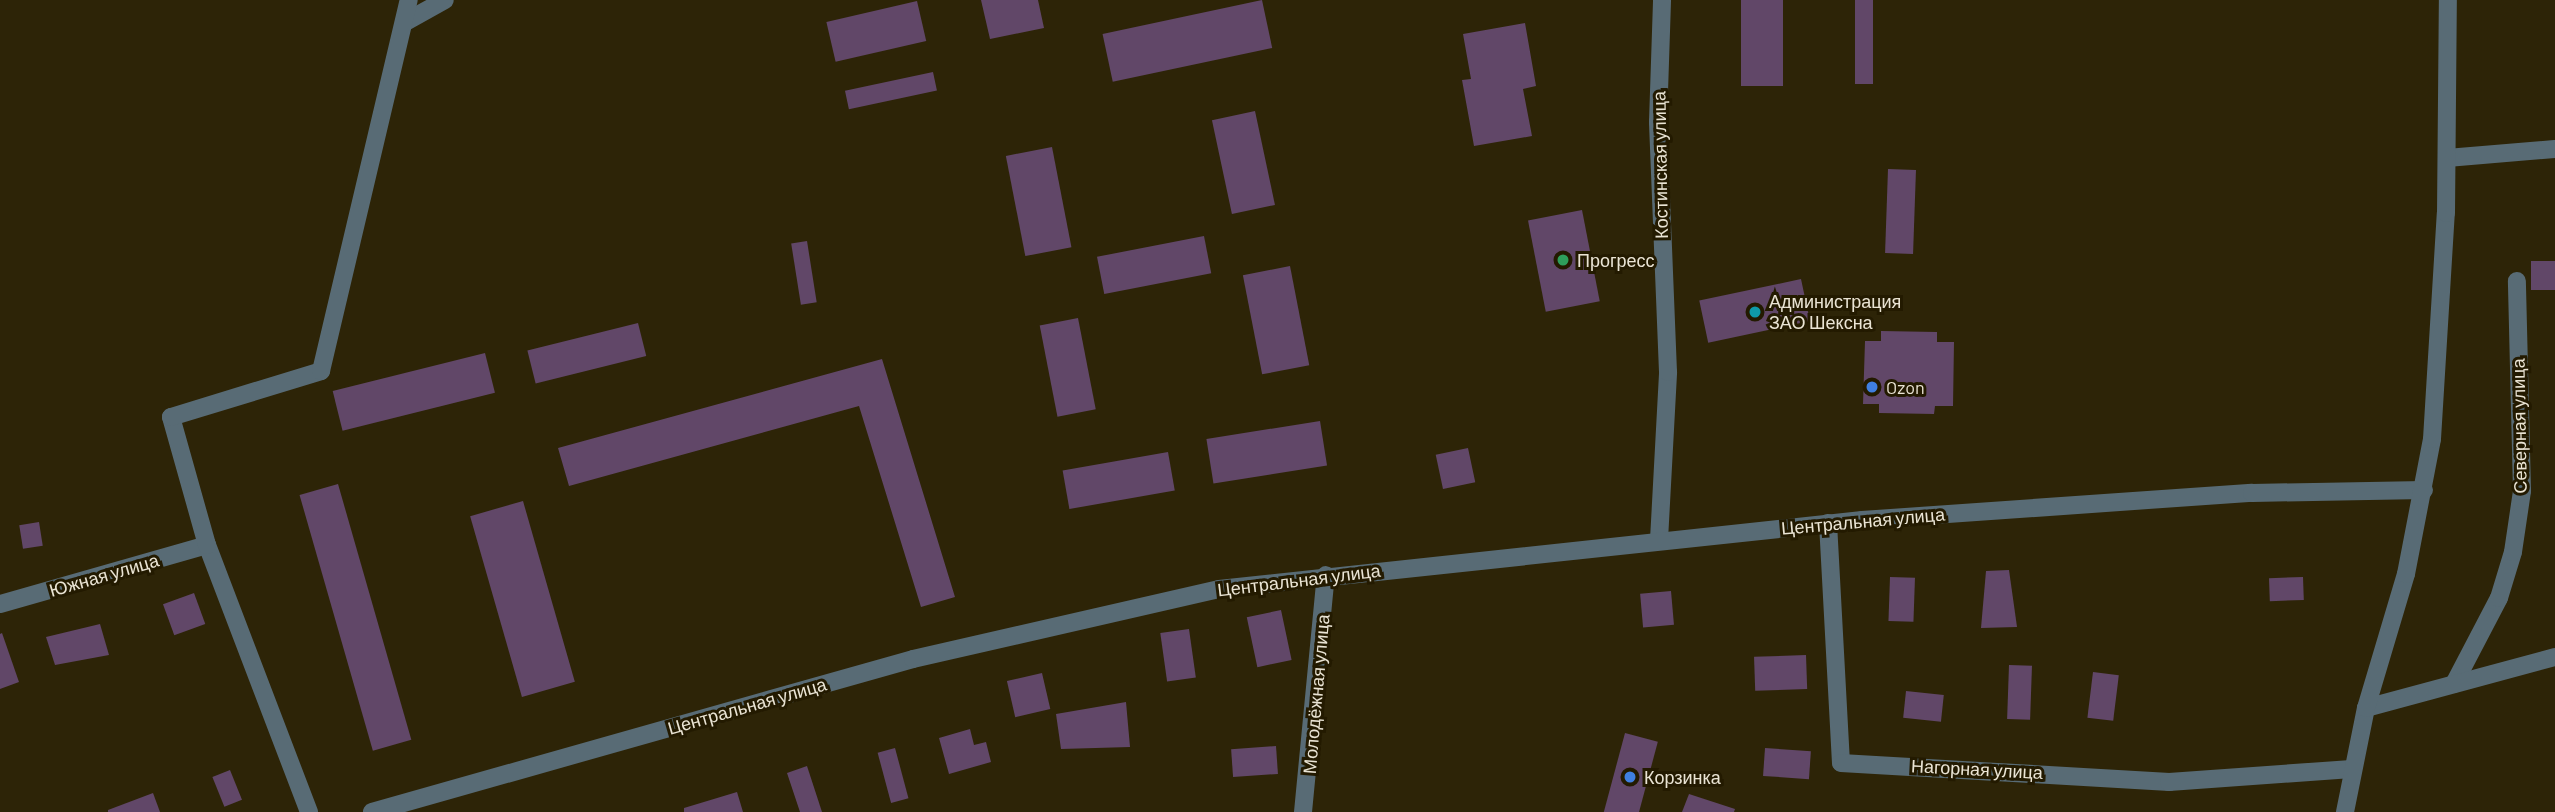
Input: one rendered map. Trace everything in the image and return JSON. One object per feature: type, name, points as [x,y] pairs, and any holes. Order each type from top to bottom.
[{"type":"street","points":[[309,812],[207,545],[171,417],[321,371],[407,21],[409,0]]},
{"type":"street","points":[[407,21],[445,0]]},
{"type":"street","name":"Костинская улица","points":[[1659,540],[1668,372],[1658,136],[1662,0]]},
{"type":"street","points":[[2345,812],[2366,708],[2424,490],[2438,373],[2447,159],[2448,0]]},
{"type":"street","points":[[2447,159],[2555,149]]},
{"type":"street","name":"Северная улица","points":[[2454,684],[2499,598],[2515,539],[2522,491],[2516,281]]},
{"type":"street","name":"Центральная улица","points":[[372,812],[913,659],[1207,591],[1326,575],[1828,523],[2252,493],[2424,490]]},
{"type":"street","name":"Нагорная улица","points":[[1828,523],[1842,763],[2169,782],[2352,769]]},
{"type":"street","name":"Южная улица","points":[[0,604],[207,545]]},
{"type":"street","name":"Молодёжная улица","points":[[1303,812],[1326,575]]},
{"type":"street","points":[[2366,708],[2555,657]]},
{"type":"building","points":[[981,0],[1038,0],[1044,28],[990,39]]},
{"type":"building","points":[[1262,0],[1272,48],[1113,82],[1103,34]]},
{"type":"building","points":[[1741,0],[1783,0],[1783,86],[1741,86]]},
{"type":"building","points":[[1855,0],[1873,0],[1873,84],[1855,84]]},
{"type":"building","points":[[917,1],[926,41],[836,62],[826,22]]},
{"type":"building","points":[[1525,23],[1536,86],[1523,89],[1532,136],[1474,146],[1462,80],[1471,79],[1463,34]]},
{"type":"building","points":[[933,72],[937,91],[849,109],[845,91]]},
{"type":"building","points":[[1255,111],[1275,205],[1232,214],[1212,120]]},
{"type":"building","points":[[1052,147],[1071,247],[1025,256],[1006,156]]},
{"type":"building","points":[[1888,169],[1916,170],[1913,254],[1885,253]]},
{"type":"building","name":"Прогресс","points":[[1582,210],[1600,301],[1546,312],[1528,220]]},
{"type":"building","points":[[1204,236],[1211,273],[1104,294],[1097,257]]},
{"type":"building","points":[[807,241],[817,302],[801,305],[791,244]]},
{"type":"building","points":[[2531,261],[2555,261],[2555,290],[2531,290]]},
{"type":"building","points":[[1290,266],[1309,365],[1262,374],[1243,275]]},
{"type":"building","name":"Администрация ЗАО Шексна","points":[[1801,279],[1810,321],[1708,343],[1699,301]]},
{"type":"building","points":[[1078,318],[1096,409],[1057,417],[1040,325]]},
{"type":"building","points":[[638,323],[646,356],[536,384],[527,351]]},
{"type":"building","points":[[1881,331],[1937,332],[1937,342],[1954,342],[1953,406],[1935,406],[1934,414],[1879,413],[1879,404],[1863,404],[1865,341],[1881,341]]},
{"type":"building","points":[[485,353],[495,393],[343,431],[333,391]]},
{"type":"building","points":[[882,359],[955,597],[921,607],[859,406],[569,486],[558,448]]},
{"type":"building","points":[[1320,421],[1327,465],[1213,483],[1206,439]]},
{"type":"building","points":[[1468,448],[1475,482],[1443,489],[1436,455]]},
{"type":"building","points":[[1168,452],[1175,490],[1069,509],[1063,471]]},
{"type":"building","points":[[338,484],[411,740],[373,751],[300,495]]},
{"type":"building","points":[[523,501],[575,682],[522,697],[470,516]]},
{"type":"building","points":[[39,522],[43,546],[23,549],[19,525]]},
{"type":"building","points":[[2009,570],[2017,627],[1981,628],[1986,571]]},
{"type":"building","points":[[1890,577],[1915,578],[1913,622],[1888,621]]},
{"type":"building","points":[[2303,577],[2304,600],[2270,601],[2269,578]]},
{"type":"building","points":[[1671,591],[1674,625],[1643,628],[1640,594]]},
{"type":"building","points":[[194,593],[205,624],[174,635],[163,604]]},
{"type":"building","points":[[1281,610],[1292,660],[1257,667],[1247,617]]},
{"type":"building","points":[[100,624],[109,655],[55,665],[46,637]]},
{"type":"building","points":[[1189,629],[1196,678],[1167,682],[1160,633]]},
{"type":"building","points":[[2,633],[19,682],[0,689],[0,634]]},
{"type":"building","points":[[1806,655],[1807,689],[1755,691],[1754,657]]},
{"type":"building","points":[[2009,665],[2032,666],[2030,720],[2007,719]]},
{"type":"building","points":[[2093,672],[2119,675],[2113,721],[2087,718]]},
{"type":"building","points":[[1042,673],[1050,709],[1015,717],[1007,681]]},
{"type":"building","points":[[1906,691],[1944,695],[1941,722],[1903,718]]},
{"type":"building","points":[[1126,702],[1130,747],[1061,749],[1056,714]]},
{"type":"building","points":[[970,729],[974,745],[986,742],[991,762],[949,774],[939,738]]},
{"type":"building","name":"Корзинка","points":[[1625,733],[1658,742],[1639,812],[1604,812]]},
{"type":"building","points":[[1276,746],[1278,774],[1233,777],[1231,749]]},
{"type":"building","points":[[895,748],[908,798],[891,803],[878,753]]},
{"type":"building","points":[[1765,748],[1811,751],[1809,779],[1763,776]]},
{"type":"building","points":[[807,766],[822,812],[800,812],[787,773]]},
{"type":"building","points":[[230,770],[242,800],[224,807],[212,777]]},
{"type":"building","points":[[737,792],[743,812],[684,812],[684,808]]},
{"type":"building","points":[[153,793],[160,812],[108,812],[108,810]]},
{"type":"building","points":[[1689,794],[1735,809],[1734,812],[1682,812]]},
{"type":"place","name":"Прогресс","points":[[1563,260]]},
{"type":"place","name":"Администрация ЗАО Шексна","points":[[1755,312]]},
{"type":"place","name":"Ozon","points":[[1872,387]]},
{"type":"place","name":"Корзинка","points":[[1630,777]]}]
